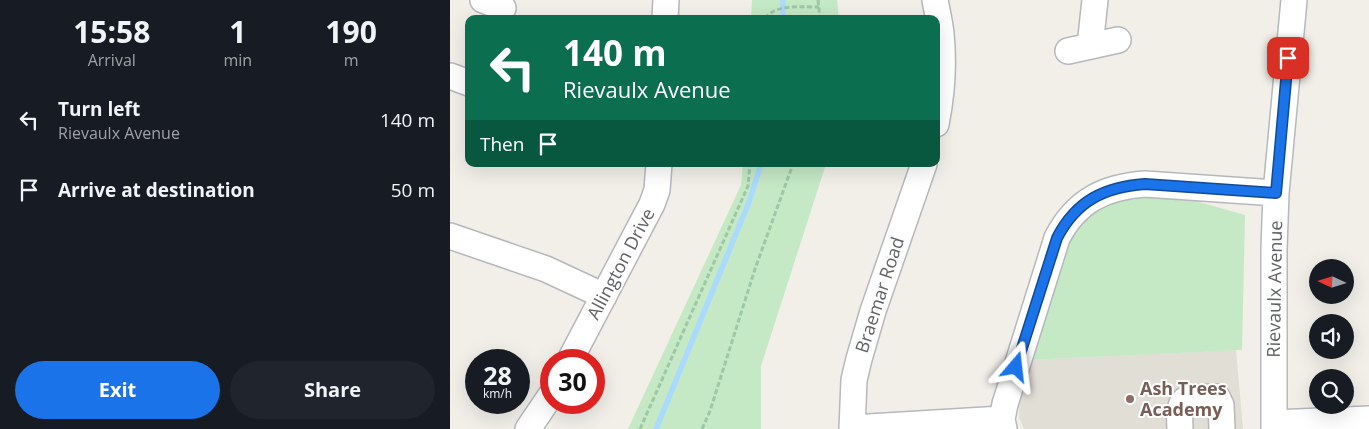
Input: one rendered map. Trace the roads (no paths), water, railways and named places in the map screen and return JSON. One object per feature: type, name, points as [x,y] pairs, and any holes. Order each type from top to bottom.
[{"type":"street","points":[[665,15],[666,0]]},
{"type":"street","points":[[935,0],[938,15]]},
{"type":"street","points":[[1095,0],[1079,48],[1118,40]]},
{"type":"street","name":"Rievaulx Avenue","points":[[1274,426],[1274,249],[1276,193],[1294,0]]},
{"type":"street","points":[[940,28],[943,61],[940,98]]},
{"type":"street","points":[[450,76],[465,82]]},
{"type":"street","name":"Allington Drive","points":[[576,349],[652,204],[657,190],[659,167]]},
{"type":"street","name":"Braemar Road","points":[[852,429],[854,380],[859,359],[873,311],[923,167]]},
{"type":"street","points":[[852,429],[1003,424],[1005,404],[1057,238],[1063,226],[1082,205],[1094,196],[1127,185],[1145,184],[1276,193]]},
{"type":"street","points":[[452,241],[546,269],[604,296]]},
{"type":"street","points":[[1180,429],[1179,413],[1183,400],[1216,397],[1221,405],[1222,429]]},
{"type":"street","points":[[528,429],[540,411]]},
{"type":"street","points":[[1274,426],[1369,419]]},
{"type":"waterway","points":[[783,0],[783,15]]},
{"type":"waterway","points":[[656,429],[749,202],[760,167]]},
{"type":"place","name":"Ash Trees Academy","points":[[1130,399]]}]
